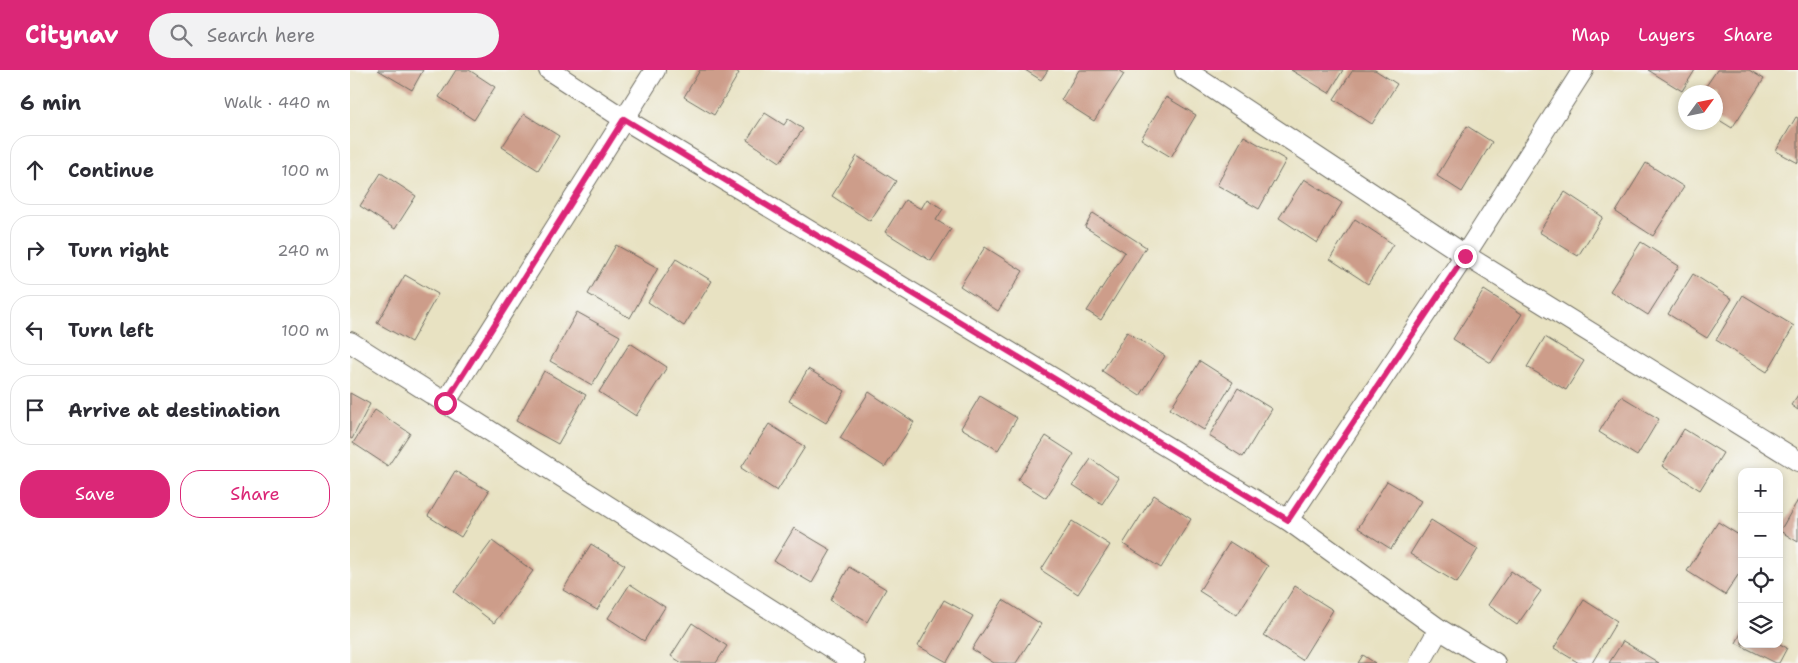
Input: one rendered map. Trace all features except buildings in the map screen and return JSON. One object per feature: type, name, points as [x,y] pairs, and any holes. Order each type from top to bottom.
[{"type":"street","points":[[549,70],[624,119],[1288,520],[1439,629],[1494,663]]},
{"type":"street","points":[[445,403],[655,70]]},
{"type":"street","points":[[1185,70],[1465,256],[1798,461]]},
{"type":"street","points":[[1288,520],[1465,256],[1583,70]]},
{"type":"street","points":[[350,342],[855,663]]},
{"type":"street","points":[[1420,663],[1439,629]]},
{"type":"route","points":[[445,403],[624,119],[1288,520],[1465,256]]}]
